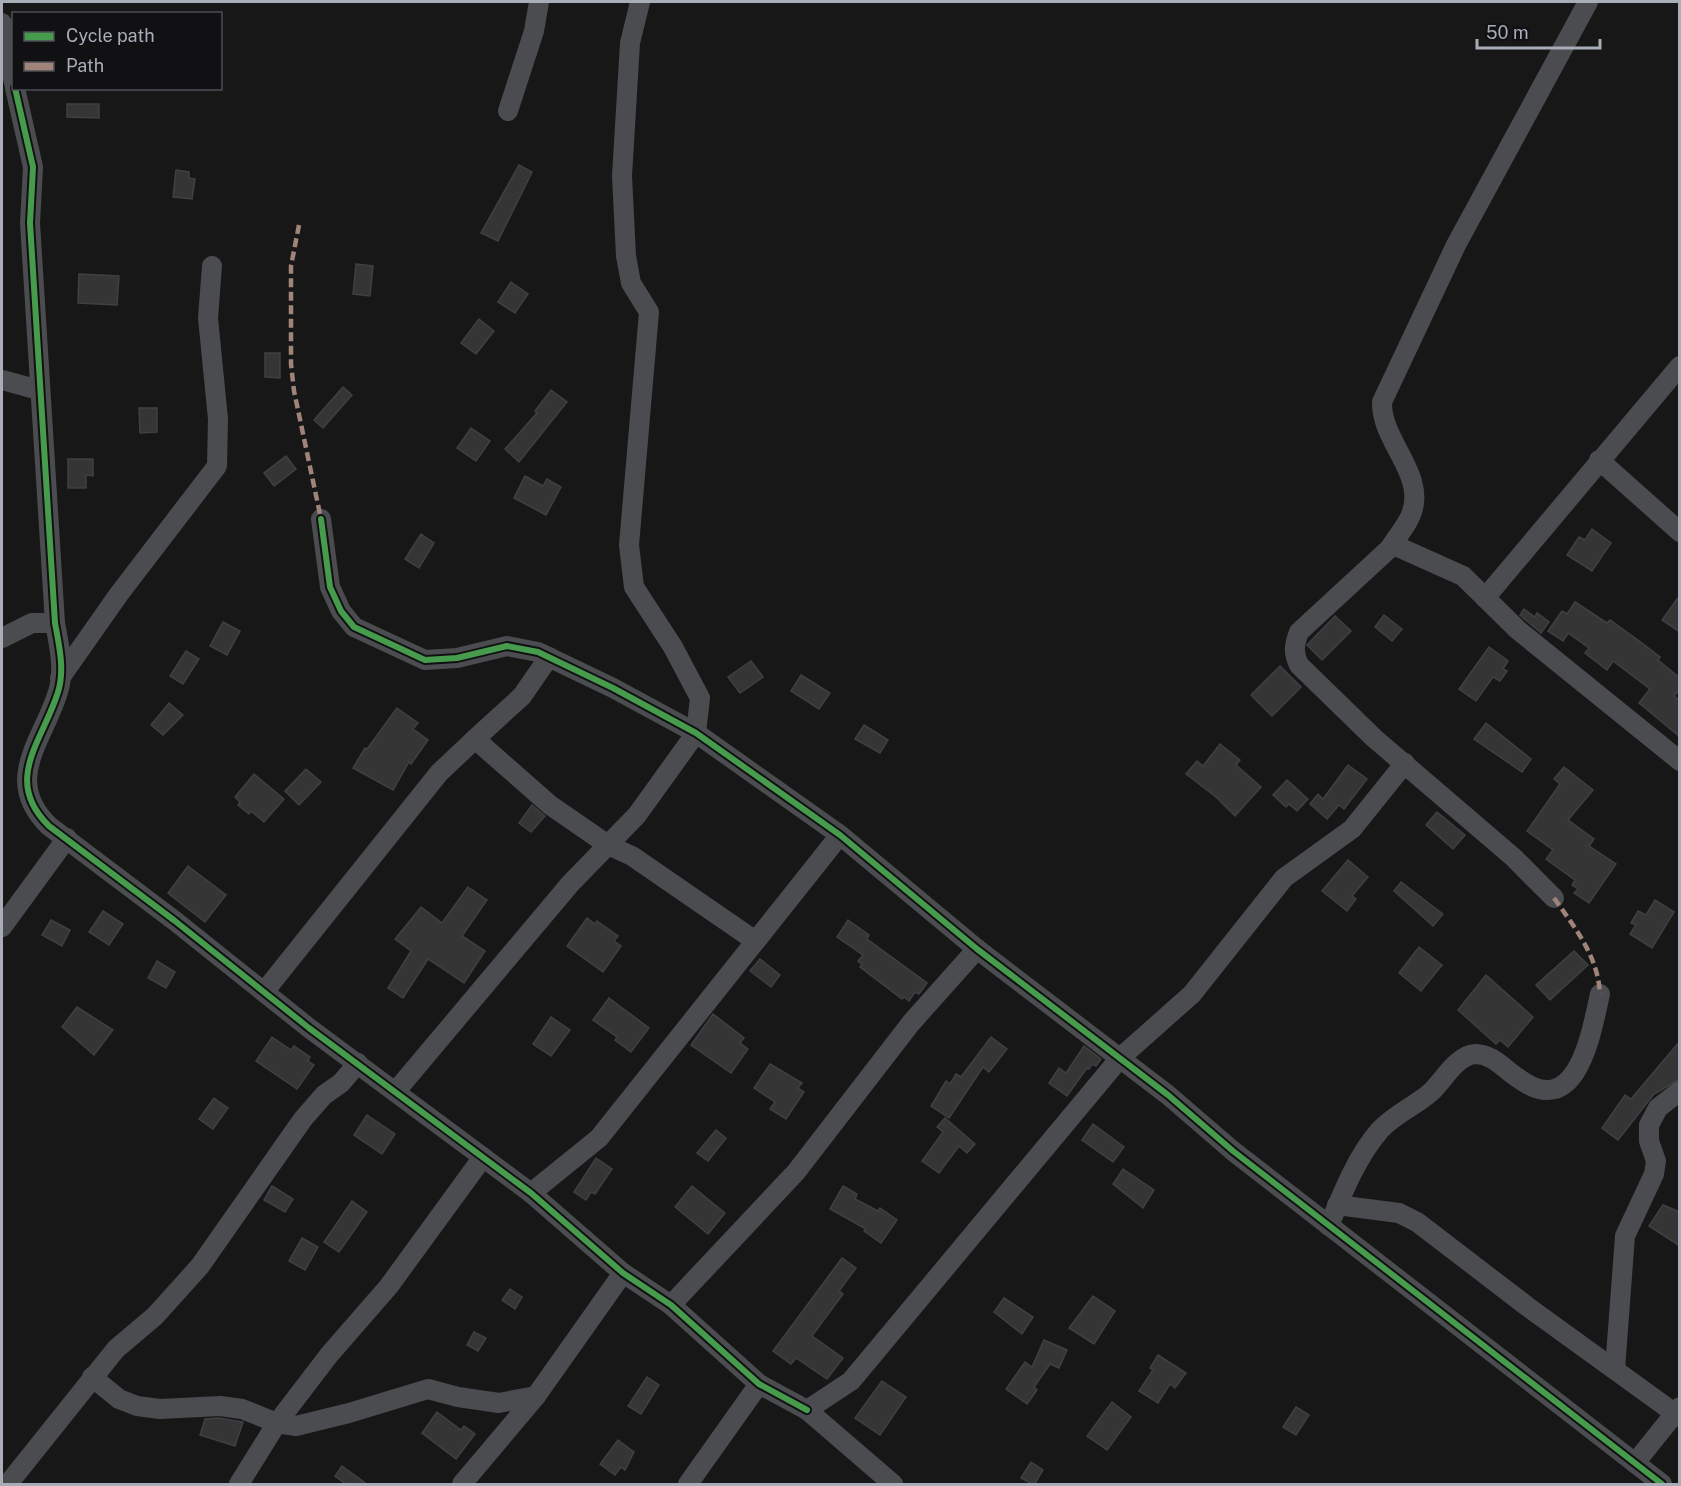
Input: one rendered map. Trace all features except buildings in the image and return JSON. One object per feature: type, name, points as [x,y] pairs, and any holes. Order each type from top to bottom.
[{"type":"street","points":[[508,111],[534,31],[539,2]]},
{"type":"street","points":[[396,1092],[570,884],[637,815],[696,733],[699,698],[673,647],[634,588],[629,545],[649,312],[631,283],[626,256],[622,176],[630,43],[640,2]]},
{"type":"street","points":[[1554,898],[1513,857],[1405,763],[1299,665],[1294,655],[1294,642],[1299,632],[1390,548],[1411,515],[1414,490],[1409,474],[1384,422],[1382,402],[1456,245],[1588,2]]},
{"type":"street","points":[[2,23],[12,73]]},
{"type":"street","points":[[15,90],[33,167],[30,223],[39,390],[55,624],[61,655],[59,691],[40,730],[29,763],[27,784],[29,800],[37,814],[49,826],[264,992],[531,1193],[623,1273],[671,1305],[759,1384],[807,1410],[893,1485]]},
{"type":"street","points":[[60,678],[118,594],[217,466],[218,418],[208,318],[212,266]]},
{"type":"street","points":[[1485,598],[1680,366]]},
{"type":"street","points":[[2,380],[39,390]]},
{"type":"street","points":[[1599,460],[1680,532]]},
{"type":"street","points":[[321,519],[330,587],[341,611],[354,627],[425,660],[457,658],[507,646],[538,652],[614,687],[696,733],[840,835],[977,949],[1120,1058],[1329,1226],[1662,1485]]},
{"type":"street","points":[[1390,548],[1396,546],[1463,576],[1518,630],[1680,761]]},
{"type":"street","points":[[2,638],[32,623],[55,624]]},
{"type":"street","points":[[264,992],[439,773],[522,696],[549,657]]},
{"type":"street","points":[[475,739],[550,806],[608,845],[632,856],[754,940]]},
{"type":"street","points":[[807,1410],[851,1381],[1120,1058],[1192,994],[1284,878],[1352,829],[1405,763]]},
{"type":"street","points":[[531,1193],[599,1138],[754,940],[840,835]]},
{"type":"street","points":[[2,927],[67,838]]},
{"type":"street","points":[[671,1305],[796,1172],[911,1023],[977,949]]},
{"type":"street","points":[[1329,1226],[1337,1205],[1364,1153],[1380,1130],[1400,1112],[1430,1094],[1462,1059],[1473,1054],[1485,1055],[1498,1061],[1518,1079],[1536,1089],[1552,1091],[1568,1083],[1579,1065],[1592,1030],[1600,994]]},
{"type":"street","points":[[8,1485],[116,1349],[154,1316],[200,1266],[303,1119],[324,1095],[341,1083],[358,1063]]},
{"type":"street","points":[[1615,1369],[1625,1236],[1654,1173],[1656,1161],[1649,1141],[1649,1125],[1658,1108],[1680,1091]]},
{"type":"street","points":[[239,1485],[277,1423],[329,1355],[389,1286],[483,1157]]},
{"type":"street","points":[[1337,1205],[1399,1213],[1417,1222],[1528,1307],[1678,1412],[1635,1463]]},
{"type":"street","points":[[462,1485],[536,1396],[623,1273]]},
{"type":"street","points":[[92,1377],[119,1399],[137,1406],[160,1409],[220,1406],[242,1409],[277,1423],[296,1426],[428,1389],[477,1401],[499,1403],[536,1396]]},
{"type":"street","points":[[688,1485],[759,1384]]},
{"type":"marked path","points":[[299,225],[291,266],[291,364],[294,391],[321,519]]},
{"type":"marked path","points":[[1554,898],[1590,955],[1595,967],[1600,994]]},
{"type":"cycle path","points":[[15,90],[33,167],[30,223],[55,623],[61,666],[58,692],[30,760],[27,776],[28,793],[35,809],[49,826],[175,921],[309,1028],[531,1193],[623,1273],[671,1305],[759,1384],[807,1410]]},
{"type":"cycle path","points":[[321,519],[330,587],[341,611],[354,627],[425,660],[457,658],[507,646],[538,652],[613,688],[696,733],[840,835],[977,949],[1168,1095],[1233,1151],[1662,1484]]}]
